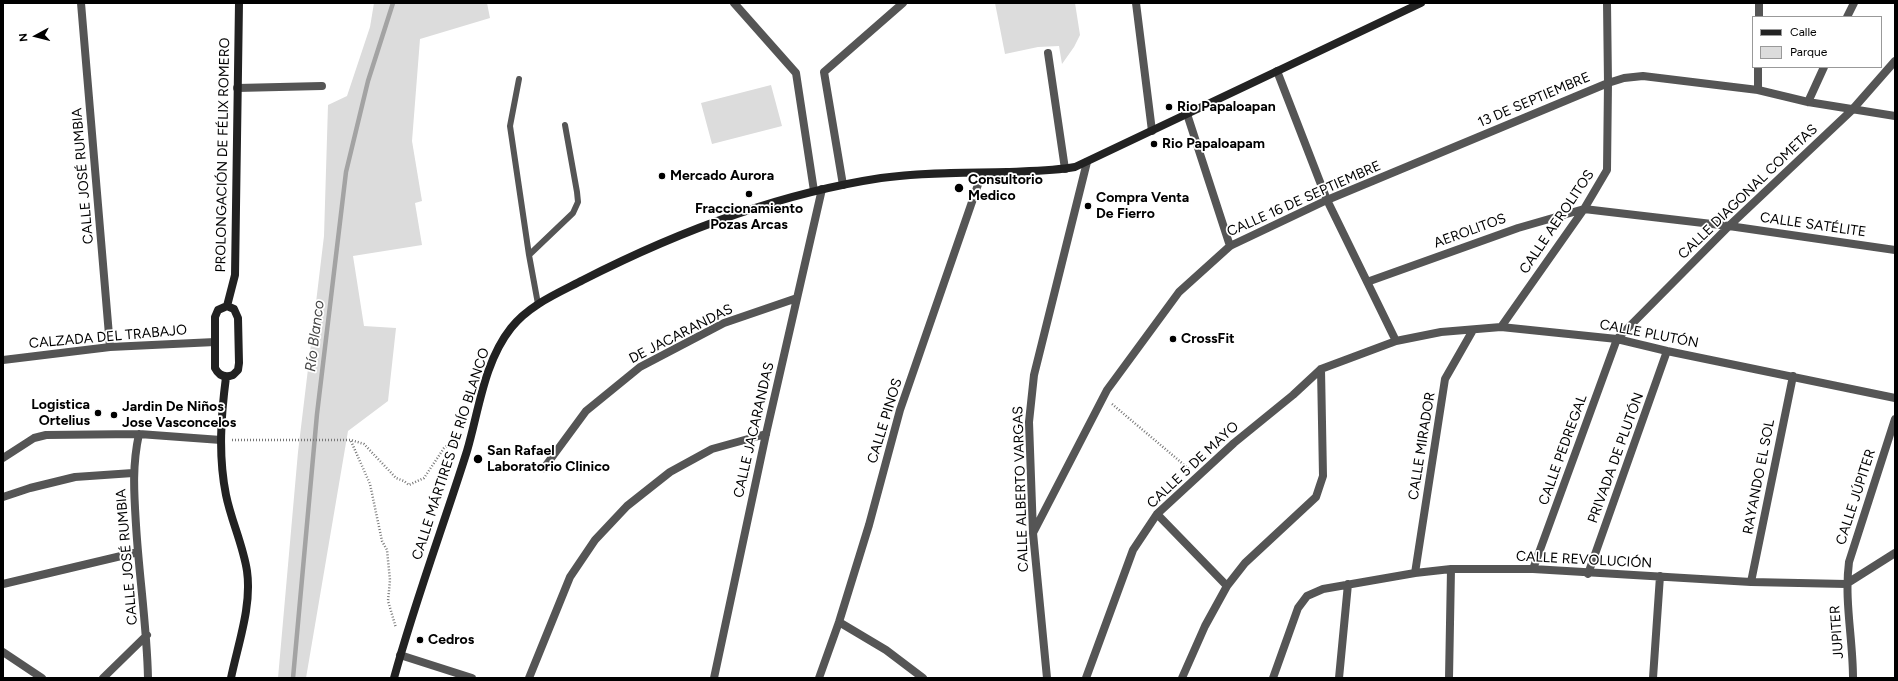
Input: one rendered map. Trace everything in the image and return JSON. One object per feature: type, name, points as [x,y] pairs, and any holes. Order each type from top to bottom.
[{"type":"main road","name":"PROLONGACIÓN DE FÉLIX ROMERO","points":[[227,306],[235,275],[239,3]]},
{"type":"main road","name":"CALLE MÁRTIRES DE RÍO BLANCO","points":[[394,678],[400,655],[467,448],[489,370],[498,347],[512,326],[538,304],[625,259],[730,214],[818,190],[900,176],[1051,171],[1065,169],[1087,162],[1421,3]]},
{"type":"main road","points":[[227,306],[234,309],[238,318],[239,366],[233,375],[226,377],[219,374],[215,368],[215,342],[216,313],[221,308],[227,306]]},
{"type":"main road","points":[[226,377],[221,440],[222,473],[226,495],[247,570],[248,603],[231,678]]},
{"type":"street","name":"CALLE JOSÉ RUMBIA","points":[[81,3],[110,347]]},
{"type":"street","points":[[734,3],[796,73],[818,190]]},
{"type":"street","points":[[842,185],[824,72],[903,3]]},
{"type":"street","points":[[1136,3],[1152,131]]},
{"type":"street","name":"CALLE AEROLITOS","points":[[1501,327],[1584,209],[1607,170],[1607,3]]},
{"type":"street","points":[[1759,3],[1759,16]]},
{"type":"street","points":[[1848,16],[1854,3]]},
{"type":"street","points":[[1048,53],[1065,169]]},
{"type":"street","name":"CALLE DIAGONAL COMETAS","points":[[1617,339],[1730,226],[1852,110],[1895,61]]},
{"type":"street","points":[[1758,68],[1758,90]]},
{"type":"street","points":[[1808,102],[1824,68]]},
{"type":"street","points":[[1277,71],[1327,200],[1396,341]]},
{"type":"street","name":"13 DE SEPTIEMBRE","points":[[1469,142],[1608,83],[1624,78],[1643,76],[1758,90],[1808,102],[1895,116]]},
{"type":"street","points":[[237,88],[322,86]]},
{"type":"street","points":[[1187,114],[1230,246]]},
{"type":"street","name":"CALLE 16 DE SEPTIEMBRE","points":[[1033,533],[1103,396],[1179,292],[1230,246],[1327,200],[1469,142]]},
{"type":"street","name":"CALLE ALBERTO VARGAS","points":[[1046,678],[1033,533],[1029,422],[1034,375],[1087,162]]},
{"type":"street","name":"CALLE PINOS","points":[[819,678],[839,622],[869,525],[900,410],[982,173]]},
{"type":"street","name":"CALLE JACARANDAS","points":[[714,678],[766,434],[798,298],[818,190]]},
{"type":"street","name":"CALLE SATÉLITE","points":[[1584,209],[1730,226],[1895,250]]},
{"type":"street","name":"AEROLITOS","points":[[1367,282],[1518,228],[1584,209]]},
{"type":"street","name":"DE JACARANDAS","points":[[544,468],[586,411],[640,367],[724,323],[798,298]]},
{"type":"street","name":"CALLE PLUTÓN","points":[[1396,341],[1441,332],[1501,327],[1617,339],[1667,351],[1895,398]]},
{"type":"street","name":"CALLE MIRADOR","points":[[1415,572],[1445,379],[1473,330]]},
{"type":"street","name":"CALLE PEDREGAL","points":[[1533,569],[1617,339]]},
{"type":"street","name":"CALLE 5 DE MAYO","points":[[1086,678],[1134,550],[1157,514],[1197,476],[1320,369],[1396,341]]},
{"type":"street","name":"CALZADA DEL TRABAJO","points":[[3,360],[110,347],[215,342]]},
{"type":"street","name":"PRIVADA DE PLUTÓN","points":[[1588,574],[1667,351]]},
{"type":"street","points":[[1182,678],[1205,626],[1227,586],[1245,563],[1316,498],[1323,476],[1320,369]]},
{"type":"street","name":"RAYANDO EL SOL","points":[[1751,582],[1793,376]]},
{"type":"street","name":"CALLE JÚPITER","points":[[1846,584],[1849,562],[1895,419]]},
{"type":"street","points":[[3,458],[34,438],[46,434],[139,434],[221,440]]},
{"type":"street","name":"CALLE JOSÉ RUMBIA","points":[[139,434],[133,473],[138,552],[147,635],[148,678]]},
{"type":"street","points":[[529,678],[570,577],[595,540],[622,511],[670,472],[712,449],[766,434]]},
{"type":"street","points":[[3,497],[30,488],[75,477],[133,473]]},
{"type":"street","points":[[1157,514],[1227,586]]},
{"type":"street","points":[[3,584],[138,552]]},
{"type":"street","points":[[1846,584],[1895,553]]},
{"type":"street","points":[[1449,678],[1451,569]]},
{"type":"street","name":"CALLE REVOLUCIÓN","points":[[1273,678],[1298,608],[1307,596],[1323,589],[1415,572],[1451,569],[1533,569],[1588,574],[1660,576],[1751,582],[1846,584]]},
{"type":"street","points":[[1653,678],[1660,576]]},
{"type":"street","points":[[1339,678],[1348,584]]},
{"type":"street","name":"JUPITER","points":[[1846,584],[1853,653],[1852,678]]},
{"type":"street","points":[[839,622],[886,650],[923,678]]},
{"type":"street","points":[[103,678],[147,635]]},
{"type":"street","points":[[3,652],[42,678]]},
{"type":"street","points":[[400,655],[472,678]]},
{"type":"lane","points":[[519,79],[510,126],[529,255],[538,304]]},
{"type":"lane","points":[[529,255],[553,234],[573,213],[577,206],[577,192],[565,125]]},
{"type":"path","points":[[1103,396],[1197,476]]},
{"type":"path","points":[[221,440],[351,440],[364,444],[396,478],[404,480],[409,485],[424,478],[444,448],[451,443],[467,448]]},
{"type":"path","points":[[351,440],[370,484],[382,541],[386,550],[390,580],[388,601],[395,621],[397,634]]},
{"type":"green space","points":[[374,3],[487,3],[490,18],[420,39],[412,141],[422,201],[415,203],[422,245],[353,256],[364,326],[396,328],[388,401],[348,431],[306,678],[278,678],[298,452],[324,236],[328,105],[347,96],[370,27]]},
{"type":"green space","points":[[995,3],[1075,3],[1080,35],[1074,47],[1062,64],[1059,46],[1038,47],[1005,54]]},
{"type":"green space","points":[[771,85],[782,126],[712,144],[701,103]]},
{"type":"waterway","name":"Río Blanco","points":[[293,678],[317,414],[346,172],[368,81],[393,3]]},
{"type":"place","name":"Rio Papaloapan","points":[[1169,107]]},
{"type":"place","name":"Rio Papaloapam","points":[[1154,144]]},
{"type":"place","name":"Mercado Aurora","points":[[662,176]]},
{"type":"place","name":"Consultorio Medico","points":[[959,188]]},
{"type":"place","name":"Fraccionamiento Pozas Arcas","points":[[749,194]]},
{"type":"place","name":"Compra Venta De Fierro","points":[[1088,206]]},
{"type":"place","name":"CrossFit","points":[[1173,339]]},
{"type":"place","name":"Logistica Ortelius","points":[[98,413]]},
{"type":"place","name":"Jardin De Niños Jose Vasconcelos","points":[[114,415]]},
{"type":"place","name":"San Rafael Laboratorio Clinico","points":[[478,459]]},
{"type":"place","name":"Cedros","points":[[420,640]]}]
